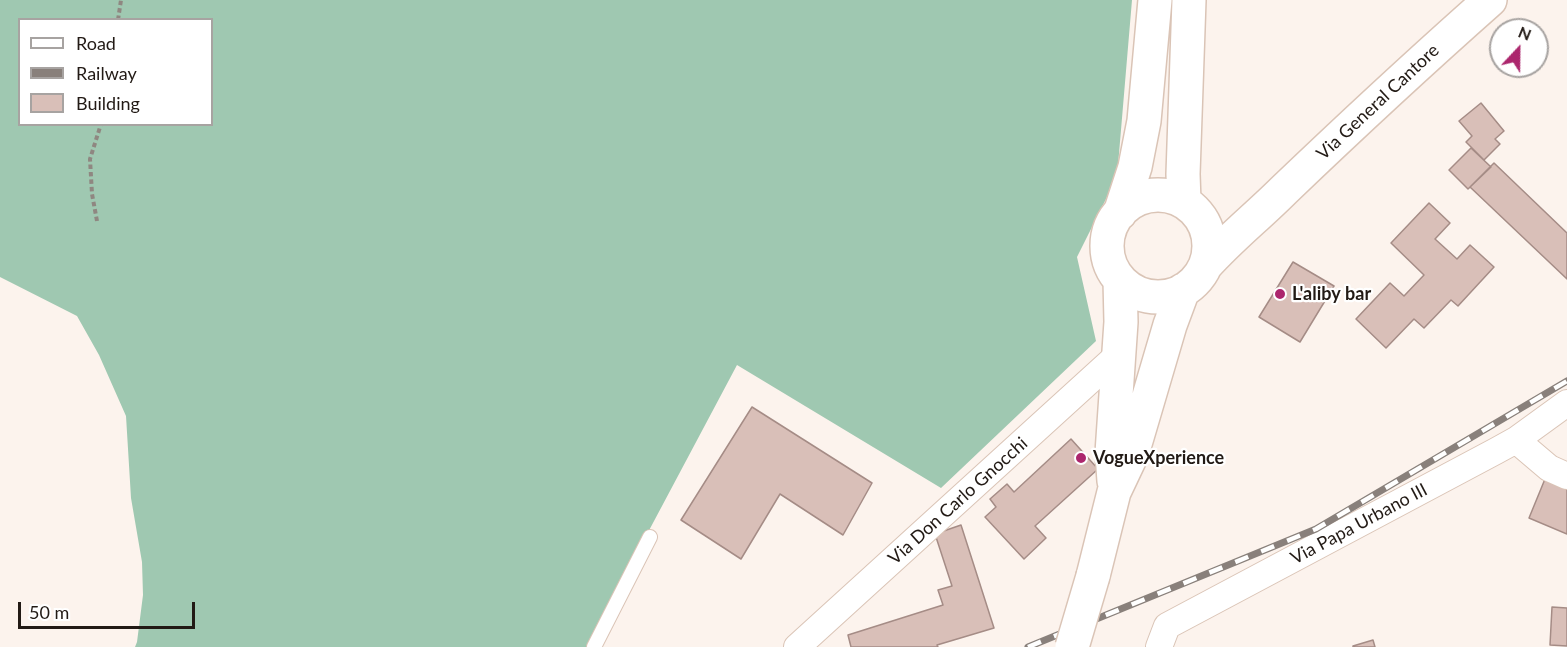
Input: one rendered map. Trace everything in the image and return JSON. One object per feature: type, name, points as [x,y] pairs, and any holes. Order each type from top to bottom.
[{"type":"main road","points":[[1120,213],[1133,175],[1144,121],[1155,0]]},
{"type":"main road","points":[[1072,647],[1114,492],[1132,454],[1170,325],[1209,251],[1208,234],[1203,222],[1188,205],[1183,174],[1189,0]]},
{"type":"main road","name":"Via General Cantore","points":[[1194,278],[1223,246],[1490,0]]},
{"type":"main road","points":[[1194,278],[1161,297],[1140,294],[1120,280],[1109,261],[1107,240],[1114,220],[1126,206],[1145,196],[1158,195],[1168,196],[1188,205],[1236,212],[1268,206]]},
{"type":"main road","points":[[1114,492],[1112,453],[1121,322],[1120,280]]},
{"type":"street","name":"Via Don Carlo Gnocchi","points":[[797,647],[1119,354]]},
{"type":"street","name":"Via Papa Urbano III","points":[[1159,647],[1167,626],[1516,440],[1567,403]]},
{"type":"street","points":[[1516,440],[1549,468],[1567,476]]},
{"type":"lane","points":[[594,647],[650,537]]},
{"type":"path","points":[[118,18],[121,0]]},
{"type":"path","points":[[97,221],[92,194],[90,159],[100,126]]},
{"type":"green space","points":[[0,0],[1132,0],[1117,177],[1077,257],[1096,341],[941,488],[737,365],[587,647],[135,647],[143,595],[142,562],[131,498],[126,416],[99,355],[77,316],[0,277]]},
{"type":"building","points":[[1481,103],[1504,131],[1495,139],[1500,144],[1484,160],[1466,142],[1472,136],[1459,121]]},
{"type":"building","points":[[1471,148],[1491,167],[1468,189],[1449,170]]},
{"type":"building","points":[[1494,163],[1567,233],[1567,279],[1470,187]]},
{"type":"building","points":[[1429,203],[1450,223],[1435,239],[1457,259],[1470,245],[1494,267],[1458,306],[1451,300],[1424,328],[1414,319],[1386,348],[1356,319],[1390,283],[1404,296],[1424,275],[1391,243]]},
{"type":"building","points":[[1293,262],[1334,286],[1300,342],[1259,317]]},
{"type":"building","points":[[752,407],[872,483],[843,535],[780,494],[741,559],[681,520]]},
{"type":"building","points":[[1071,439],[1098,469],[1035,526],[1046,538],[1024,559],[985,517],[996,507],[990,499],[1007,484],[1014,492]]},
{"type":"building","points":[[1545,479],[1567,488],[1567,534],[1529,518]]},
{"type":"building","points":[[961,525],[994,628],[937,645],[938,647],[851,647],[848,635],[943,605],[938,590],[952,586],[935,534]]},
{"type":"building","points":[[1552,607],[1567,608],[1567,646],[1550,645]]},
{"type":"building","points":[[1373,640],[1375,647],[1353,647],[1353,646]]},
{"type":"railway","points":[[1028,647],[1316,529],[1567,381]]},
{"type":"place","name":"L'aliby bar","points":[[1280,294]]},
{"type":"place","name":"VogueXperience","points":[[1081,458]]}]
